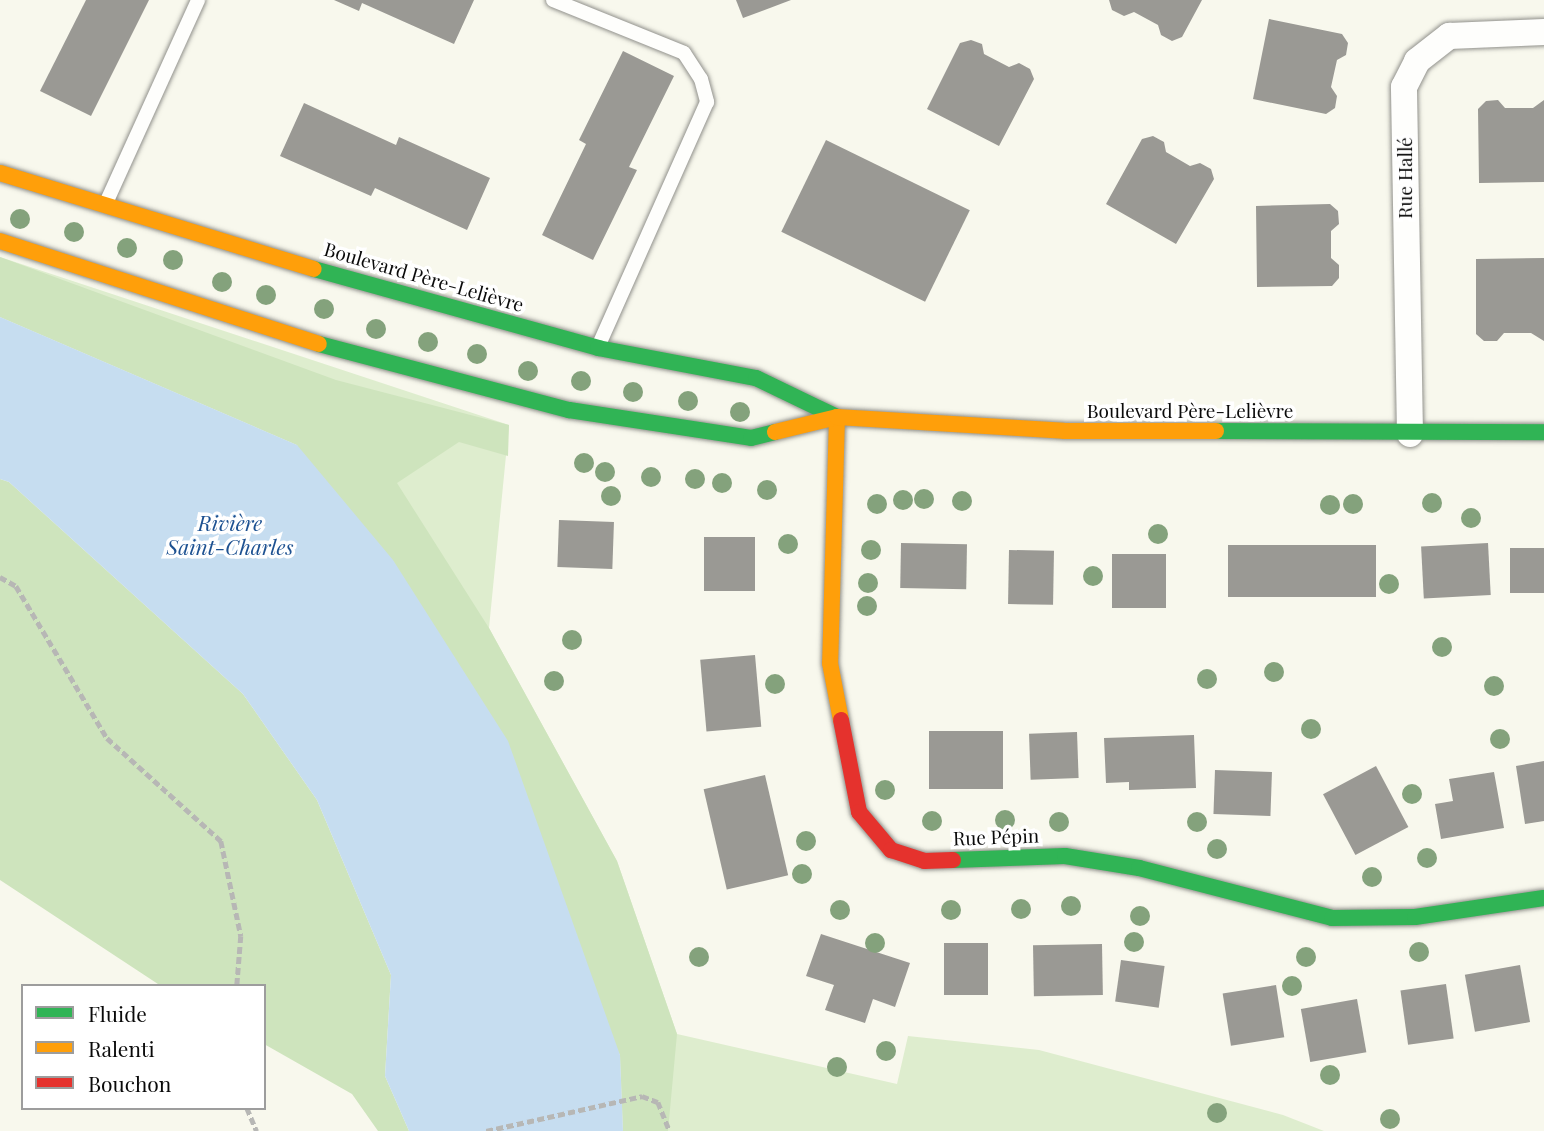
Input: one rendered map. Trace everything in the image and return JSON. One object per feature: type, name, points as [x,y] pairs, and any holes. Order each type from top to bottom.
[{"type":"main road","name":"Boulevard Père-Lelièvre","points":[[0,173],[434,305],[598,348],[757,378],[836,417]]},
{"type":"main road","name":"Boulevard Père-Lelièvre","points":[[0,241],[373,361],[569,410],[751,438],[836,417],[1064,431],[1410,434],[1544,432]]},
{"type":"main road","name":"Rue Pépin","points":[[836,417],[830,663],[859,812],[891,850],[924,861],[1065,856],[1139,868],[1332,918],[1415,917],[1544,898]]},
{"type":"street","name":"Rue Hallé","points":[[1410,434],[1404,87],[1417,61],[1448,36],[1544,32]]},
{"type":"lane","points":[[106,204],[198,0]]},
{"type":"lane","points":[[553,0],[684,53],[701,79],[707,102],[598,348]]},
{"type":"path","points":[[0,577],[16,586],[107,738],[220,841],[241,936],[237,984]]},
{"type":"path","points":[[486,1131],[642,1096],[658,1102],[670,1131]]},
{"type":"path","points":[[248,1110],[257,1131]]},
{"type":"green space","points":[[0,257],[509,425],[489,628],[617,861],[677,1034],[897,1084],[908,1036],[1039,1050],[1283,1115],[1324,1131],[623,1131],[620,1055],[297,445],[0,317]]},
{"type":"green space","points":[[0,257],[336,380],[509,425],[508,456],[459,442],[397,483],[489,628],[617,861],[677,1034],[668,1131],[623,1131],[620,1055],[297,445],[0,317]]},
{"type":"green space","points":[[0,479],[9,482],[243,694],[317,800],[391,975],[385,1076],[409,1131],[378,1131],[352,1094],[266,1045],[266,984],[158,984],[0,880]]},
{"type":"water","name":"Rivière Saint-Charles","points":[[0,317],[297,445],[393,560],[508,741],[620,1055],[623,1131],[409,1131],[385,1076],[391,975],[317,800],[243,694],[9,482],[0,479]]},
{"type":"building","points":[[86,0],[149,0],[91,116],[40,91]]},
{"type":"building","points":[[334,0],[474,0],[454,44],[362,3],[359,11]]},
{"type":"building","points":[[736,0],[791,0],[743,18]]},
{"type":"building","points":[[1109,0],[1202,0],[1182,37],[1172,41],[1161,35],[1158,25],[1134,12],[1124,16],[1112,10]]},
{"type":"building","points":[[1269,19],[1342,34],[1348,43],[1346,55],[1337,60],[1331,87],[1337,96],[1335,108],[1326,114],[1253,99]]},
{"type":"building","points":[[971,40],[982,44],[984,54],[1009,67],[1019,63],[1030,69],[1034,79],[999,146],[927,109],[960,43]]},
{"type":"building","points":[[623,51],[674,76],[629,167],[637,170],[593,260],[542,235],[586,144],[579,140]]},
{"type":"building","points":[[1498,100],[1505,108],[1533,108],[1544,100],[1544,182],[1479,183],[1478,109],[1486,101]]},
{"type":"building","points":[[304,103],[396,145],[399,137],[490,178],[467,230],[375,188],[371,196],[280,156]]},
{"type":"building","points":[[1153,136],[1164,142],[1166,152],[1190,166],[1200,163],[1211,169],[1214,179],[1176,244],[1106,204],[1142,139]]},
{"type":"building","points":[[826,140],[970,210],[925,302],[781,232]]},
{"type":"building","points":[[1330,204],[1338,211],[1339,224],[1331,231],[1331,258],[1339,265],[1339,278],[1332,286],[1257,287],[1256,206]]},
{"type":"building","points":[[1544,258],[1544,341],[1531,333],[1504,333],[1497,341],[1484,341],[1476,334],[1476,259]]},
{"type":"building","points":[[559,520],[614,522],[612,569],[557,567]]},
{"type":"building","points":[[704,537],[755,537],[755,591],[704,591]]},
{"type":"building","points":[[901,543],[967,544],[966,589],[900,588]]},
{"type":"building","points":[[1488,543],[1491,595],[1424,598],[1421,547]]},
{"type":"building","points":[[1228,545],[1376,545],[1376,597],[1228,597]]},
{"type":"building","points":[[1510,548],[1544,548],[1544,593],[1510,593]]},
{"type":"building","points":[[1009,550],[1054,551],[1053,605],[1008,604]]},
{"type":"building","points":[[1112,554],[1166,554],[1166,608],[1112,608]]},
{"type":"building","points":[[755,655],[761,727],[706,732],[700,660]]},
{"type":"building","points":[[929,731],[1003,731],[1003,789],[929,789]]},
{"type":"building","points":[[1077,732],[1079,778],[1031,780],[1029,734]]},
{"type":"building","points":[[1194,735],[1196,788],[1129,790],[1129,782],[1106,783],[1104,738]]},
{"type":"building","points":[[1544,761],[1544,821],[1525,824],[1516,766]]},
{"type":"building","points":[[1376,766],[1408,827],[1355,855],[1323,794]]},
{"type":"building","points":[[1215,770],[1272,772],[1270,816],[1213,814]]},
{"type":"building","points":[[1494,772],[1504,828],[1441,839],[1435,804],[1453,801],[1449,779]]},
{"type":"building","points":[[765,775],[788,875],[727,890],[704,789]]},
{"type":"building","points":[[821,934],[910,963],[895,1007],[873,999],[865,1023],[825,1010],[834,985],[806,976]]},
{"type":"building","points":[[944,943],[988,943],[988,995],[944,995]]},
{"type":"building","points":[[1102,944],[1103,995],[1034,996],[1033,945]]},
{"type":"building","points":[[1121,960],[1165,966],[1159,1008],[1115,1002]]},
{"type":"building","points":[[1520,965],[1530,1022],[1475,1032],[1465,975]]},
{"type":"building","points":[[1446,984],[1454,1038],[1408,1045],[1400,990]]},
{"type":"building","points":[[1276,985],[1284,1037],[1231,1046],[1223,993]]},
{"type":"building","points":[[1357,999],[1366,1052],[1310,1062],[1301,1009]]},
{"type":"traffic: fast","points":[[314,269],[598,348],[756,378],[837,417]]},
{"type":"traffic: fast","points":[[319,344],[569,410],[751,438],[775,432]]},
{"type":"traffic: fast","points":[[1216,431],[1544,432]]},
{"type":"traffic: fast","points":[[953,860],[1065,856],[1139,868],[1332,918],[1415,917],[1544,898]]},
{"type":"traffic: slow","points":[[0,173],[314,269]]},
{"type":"traffic: slow","points":[[0,241],[319,344]]},
{"type":"traffic: slow","points":[[775,432],[837,417],[1064,431],[1216,431]]},
{"type":"traffic: slow","points":[[837,417],[830,663],[841,720]]},
{"type":"traffic: jam","points":[[841,720],[859,812],[891,850],[924,861],[953,860]]}]
